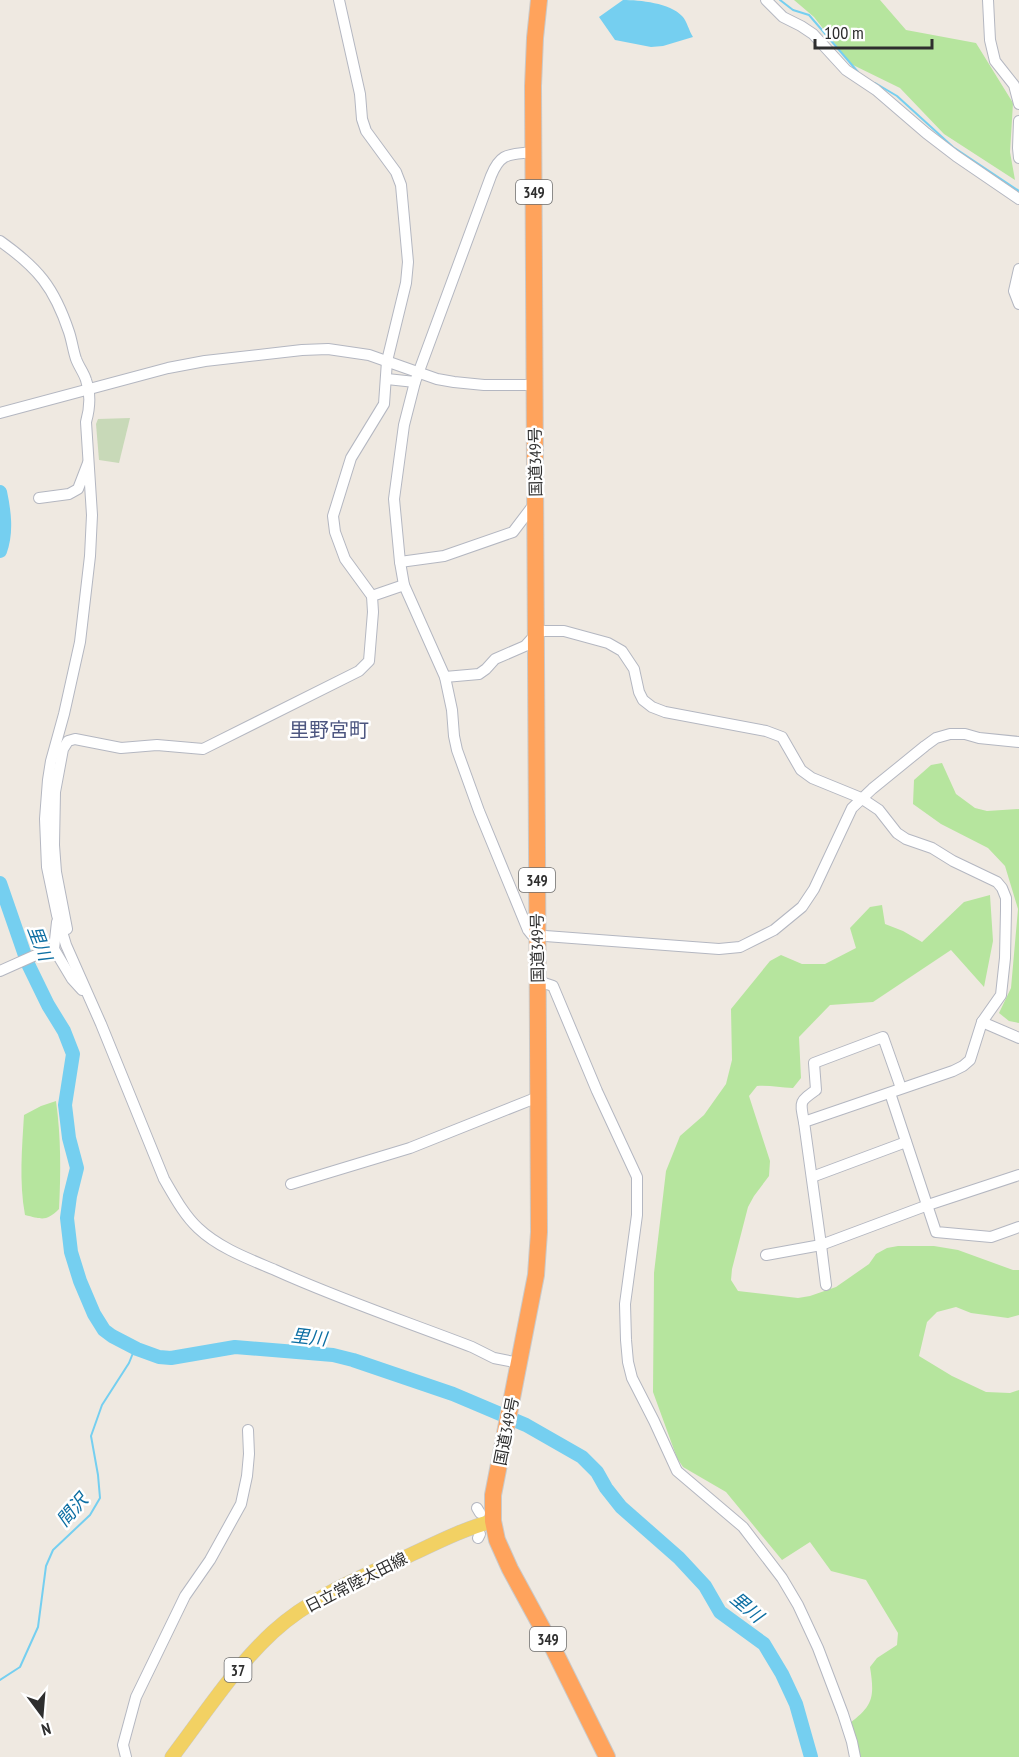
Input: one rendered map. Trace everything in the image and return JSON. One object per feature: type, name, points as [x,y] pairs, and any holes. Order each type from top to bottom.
[{"type":"highway","name":"国道349号","points":[[539,0],[534,38],[538,1258],[493,1495],[483,1514],[510,1569],[554,1648],[607,1757]]},
{"type":"main road","name":"日立常陸太田線","points":[[172,1757],[239,1668],[295,1613],[336,1590],[467,1529],[483,1514]]},
{"type":"street","points":[[48,776],[68,741],[75,740],[121,748],[157,745],[203,749],[360,671],[369,661],[372,596],[345,559],[335,531],[333,516],[351,458],[384,404],[387,361],[406,283],[408,262],[401,185],[396,172],[370,138],[364,125],[360,94],[339,0]]},
{"type":"street","points":[[766,0],[783,17],[813,34],[846,70],[876,90],[926,133],[1019,199]]},
{"type":"street","points":[[988,0],[990,40],[995,61],[1014,86],[1019,104]]},
{"type":"street","points":[[1019,121],[1019,158]]},
{"type":"street","points":[[534,152],[502,157],[496,163],[417,377],[404,425],[394,499],[404,585],[445,677],[452,710],[456,750],[479,812],[532,935],[719,949],[740,947],[774,930],[802,907],[814,889],[852,808],[861,798],[936,738],[950,734],[965,734],[979,738],[1019,742]]},
{"type":"street","points":[[0,241],[35,268],[53,295],[69,333],[76,360],[87,381],[86,391],[90,411],[86,422],[92,515],[85,605],[74,669],[48,776],[45,819],[47,867],[57,915],[68,950],[164,1179],[178,1202],[200,1230],[246,1258],[472,1347],[518,1369]]},
{"type":"street","points":[[1018,301],[1014,291],[1019,269]]},
{"type":"street","points":[[0,413],[168,368],[205,361],[302,350],[328,349],[387,361],[417,377]]},
{"type":"street","points":[[387,379],[417,377],[484,385],[534,385]]},
{"type":"street","points":[[39,498],[69,494],[78,489],[89,459]]},
{"type":"street","points":[[400,562],[444,556],[513,532],[535,502]]},
{"type":"street","points":[[372,596],[404,585]]},
{"type":"street","points":[[445,677],[479,674],[495,659],[525,646],[535,635],[543,631],[564,631],[608,643],[622,651],[630,662],[634,669],[639,692],[643,700],[652,707],[665,712],[766,731],[782,737],[801,770],[812,778],[861,798],[879,810],[897,833],[906,839],[933,848],[953,861],[997,882],[1002,888],[1006,898],[1006,910],[1005,958],[1001,995],[982,1022],[970,1060],[953,1071],[804,1122]]},
{"type":"street","points":[[63,749],[55,792],[54,845],[68,950]]},
{"type":"street","points":[[57,915],[51,949],[72,980],[89,996]]},
{"type":"street","points":[[0,971],[51,949]]},
{"type":"street","points":[[538,981],[553,986],[597,1091],[637,1177],[637,1215],[625,1304],[627,1351],[632,1378],[677,1471],[743,1527],[775,1568],[798,1605],[818,1648],[843,1714],[855,1757]]},
{"type":"street","points":[[982,1022],[1019,1038]]},
{"type":"street","points":[[826,1285],[801,1106],[803,1100],[816,1090],[814,1063],[883,1037],[901,1088]]},
{"type":"street","points":[[890,1093],[936,1232],[990,1237],[1019,1227]]},
{"type":"street","points":[[291,1184],[410,1148],[533,1099],[538,1100]]},
{"type":"street","points":[[812,1177],[906,1142]]},
{"type":"street","points":[[766,1255],[822,1245],[928,1205],[1019,1175]]},
{"type":"street","points":[[126,1757],[123,1745],[136,1697],[185,1596],[210,1560],[241,1504],[247,1476],[248,1430]]},
{"type":"green space","points":[[794,0],[880,0],[906,30],[976,43],[1013,103],[1010,152],[1015,180],[944,134],[900,88],[851,64],[814,17]]},
{"type":"green space","points":[[130,418],[119,463],[99,460],[96,424],[98,419]]},
{"type":"green space","points":[[942,763],[956,794],[975,808],[987,811],[1019,809],[1019,1023],[1009,1021],[999,1013],[1011,988],[1018,909],[1005,866],[988,848],[941,824],[913,804],[914,780],[931,765]]},
{"type":"green space","points":[[990,895],[993,941],[984,987],[951,950],[873,1002],[830,1005],[799,1037],[801,1078],[793,1088],[757,1086],[749,1096],[770,1161],[769,1176],[748,1207],[732,1269],[731,1280],[738,1291],[798,1298],[810,1296],[836,1287],[869,1264],[876,1254],[887,1248],[898,1246],[934,1246],[958,1250],[1013,1270],[1019,1270],[1019,1315],[1008,1318],[971,1313],[956,1307],[937,1312],[927,1322],[919,1356],[952,1376],[986,1392],[1010,1393],[1019,1390],[1019,1757],[855,1757],[846,1726],[867,1707],[872,1694],[870,1667],[877,1658],[897,1645],[898,1633],[866,1580],[831,1571],[810,1542],[782,1560],[726,1492],[683,1467],[677,1458],[653,1392],[654,1273],[666,1171],[680,1136],[704,1115],[726,1084],[732,1060],[731,1009],[770,961],[781,955],[802,964],[825,964],[856,948],[850,928],[870,907],[882,905],[885,924],[922,942],[964,902]]},
{"type":"green space","points":[[56,1101],[60,1155],[59,1209],[47,1218],[25,1215],[22,1178],[24,1115]]},
{"type":"water","points":[[623,0],[646,2],[670,8],[684,18],[693,37],[663,46],[651,47],[615,40],[599,17]]},
{"type":"waterway","points":[[780,0],[793,10],[809,15],[858,72]]},
{"type":"waterway","points":[[875,83],[897,96],[953,147],[1019,191]]},
{"type":"waterway","name":"里川","points":[[0,492],[4,514],[0,551]]},
{"type":"waterway","name":"里川","points":[[0,883],[28,964],[64,1031],[73,1054],[65,1105],[69,1138],[77,1168],[67,1218],[71,1252],[80,1281],[94,1314],[104,1330],[137,1349],[159,1357],[171,1358],[235,1347],[333,1355],[353,1360],[453,1394],[526,1425],[582,1457],[597,1472],[621,1507],[679,1558],[705,1586],[720,1612],[764,1644],[796,1704],[811,1757]]},
{"type":"waterway","name":"間沢","points":[[0,1680],[20,1667],[38,1627],[46,1566],[53,1550],[90,1515],[100,1498],[91,1436],[102,1405],[129,1363],[135,1348]]},
{"type":"district","name":"里野宮町","points":[[329,730]]}]
